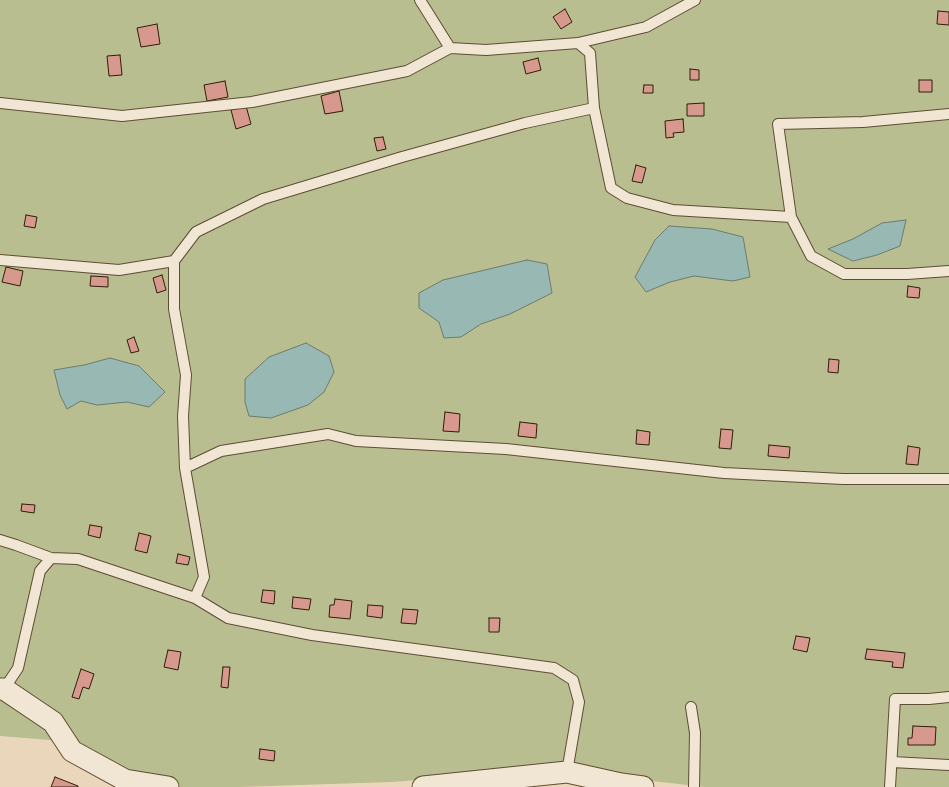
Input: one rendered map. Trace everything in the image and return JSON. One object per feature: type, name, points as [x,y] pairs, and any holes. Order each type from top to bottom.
[{"type":"street","points":[[2,689],[53,722],[72,751],[125,780],[168,787]]},
{"type":"street","points":[[423,787],[567,772],[643,787]]},
{"type":"lane","points":[[420,0],[450,48]]},
{"type":"lane","points":[[0,103],[122,116],[252,102],[407,72],[450,48],[486,50],[578,43],[646,27],[695,0]]},
{"type":"lane","points":[[578,43],[590,53],[594,108],[611,188],[627,198],[673,210],[791,217]]},
{"type":"lane","points":[[195,598],[204,576],[185,468],[183,416],[186,375],[174,309],[174,261],[196,232],[263,199],[402,157],[526,123],[594,108]]},
{"type":"lane","points":[[949,114],[864,122],[778,124],[791,217],[811,256],[844,274],[907,274],[949,271]]},
{"type":"lane","points":[[0,260],[120,270],[174,261]]},
{"type":"lane","points":[[185,468],[221,451],[328,434],[356,441],[506,449],[724,473],[843,479],[949,479]]},
{"type":"lane","points":[[0,540],[51,558],[78,559],[195,598],[228,618],[312,635],[554,668],[573,680],[579,702],[567,772]]},
{"type":"lane","points":[[2,689],[18,668],[40,571],[51,558]]},
{"type":"lane","points":[[890,787],[895,699],[949,697]]},
{"type":"lane","points":[[691,708],[695,733],[694,787]]},
{"type":"lane","points":[[892,762],[949,765]]},
{"type":"green space","points":[[0,0],[949,0],[949,787],[705,787],[553,770],[392,782],[239,787],[161,787],[63,741],[0,736]]},
{"type":"water","points":[[906,220],[900,246],[877,255],[853,261],[828,249],[853,239],[882,223]]},
{"type":"water","points":[[669,226],[712,229],[743,237],[750,277],[733,281],[694,276],[670,282],[646,292],[635,277],[655,240]]},
{"type":"water","points":[[527,260],[547,264],[552,293],[510,314],[481,324],[461,337],[444,338],[439,322],[419,308],[419,293],[443,280]]},
{"type":"water","points":[[306,343],[329,356],[334,372],[324,392],[308,405],[271,418],[249,416],[245,402],[245,379],[269,357]]},
{"type":"water","points":[[110,358],[139,366],[165,392],[149,407],[127,402],[97,405],[81,401],[67,409],[60,395],[54,370]]},
{"type":"building","points":[[565,9],[572,22],[561,29],[553,17]]},
{"type":"building","points":[[938,11],[949,12],[949,25],[937,24]]},
{"type":"building","points":[[157,24],[160,44],[141,47],[137,28]]},
{"type":"building","points":[[120,55],[122,75],[109,76],[107,56]]},
{"type":"building","points":[[538,58],[541,70],[526,74],[523,62]]},
{"type":"building","points":[[690,69],[699,70],[699,80],[690,80]]},
{"type":"building","points":[[919,80],[932,80],[932,92],[919,92]]},
{"type":"building","points":[[225,81],[228,97],[207,101],[204,85]]},
{"type":"building","points":[[644,85],[653,85],[653,93],[643,93]]},
{"type":"building","points":[[339,91],[343,111],[325,114],[321,96]]},
{"type":"building","points":[[704,103],[704,116],[687,116],[687,104]]},
{"type":"building","points":[[246,106],[251,124],[236,129],[231,110]]},
{"type":"building","points":[[683,119],[684,132],[673,133],[674,137],[666,138],[665,121]]},
{"type":"building","points":[[383,137],[386,149],[377,151],[374,138]]},
{"type":"building","points":[[636,165],[646,168],[642,183],[632,181]]},
{"type":"building","points":[[26,215],[37,217],[35,228],[24,226]]},
{"type":"building","points":[[6,267],[23,271],[20,286],[2,282]]},
{"type":"building","points":[[162,275],[166,290],[157,293],[153,278]]},
{"type":"building","points":[[91,276],[108,277],[108,287],[90,286]]},
{"type":"building","points":[[908,286],[920,288],[919,298],[907,297]]},
{"type":"building","points":[[134,337],[139,351],[131,353],[127,340]]},
{"type":"building","points":[[829,359],[839,360],[838,373],[828,372]]},
{"type":"building","points":[[445,412],[460,414],[459,432],[443,431]]},
{"type":"building","points":[[520,422],[537,424],[536,438],[518,436]]},
{"type":"building","points":[[721,429],[733,430],[731,449],[719,448]]},
{"type":"building","points":[[637,430],[650,432],[649,445],[636,444]]},
{"type":"building","points":[[769,445],[790,447],[789,458],[768,456]]},
{"type":"building","points":[[908,446],[920,448],[918,465],[906,464]]},
{"type":"building","points":[[22,504],[35,505],[34,513],[21,511]]},
{"type":"building","points":[[90,525],[102,527],[100,538],[88,535]]},
{"type":"building","points":[[139,533],[151,536],[147,553],[135,550]]},
{"type":"building","points":[[178,554],[190,557],[188,565],[176,563]]},
{"type":"building","points":[[263,590],[275,591],[274,604],[261,602]]},
{"type":"building","points":[[293,597],[311,599],[309,610],[292,608]]},
{"type":"building","points":[[335,599],[352,601],[350,619],[329,617],[330,605],[334,605]]},
{"type":"building","points":[[368,605],[383,606],[382,618],[367,616]]},
{"type":"building","points":[[403,609],[418,610],[416,624],[401,623]]},
{"type":"building","points":[[489,618],[500,618],[499,632],[489,632]]},
{"type":"building","points":[[796,636],[810,638],[807,652],[793,649]]},
{"type":"building","points":[[867,649],[905,653],[903,668],[892,667],[893,662],[865,659]]},
{"type":"building","points":[[168,650],[181,652],[178,670],[164,667]]},
{"type":"building","points":[[223,667],[230,667],[228,688],[221,687]]},
{"type":"building","points":[[81,669],[94,674],[89,689],[83,687],[79,699],[72,697]]},
{"type":"building","points":[[913,726],[936,727],[935,745],[908,745],[908,738],[912,738]]},
{"type":"building","points":[[260,749],[275,751],[274,761],[259,759]]},
{"type":"building","points":[[55,777],[78,786],[78,787],[51,787]]}]
